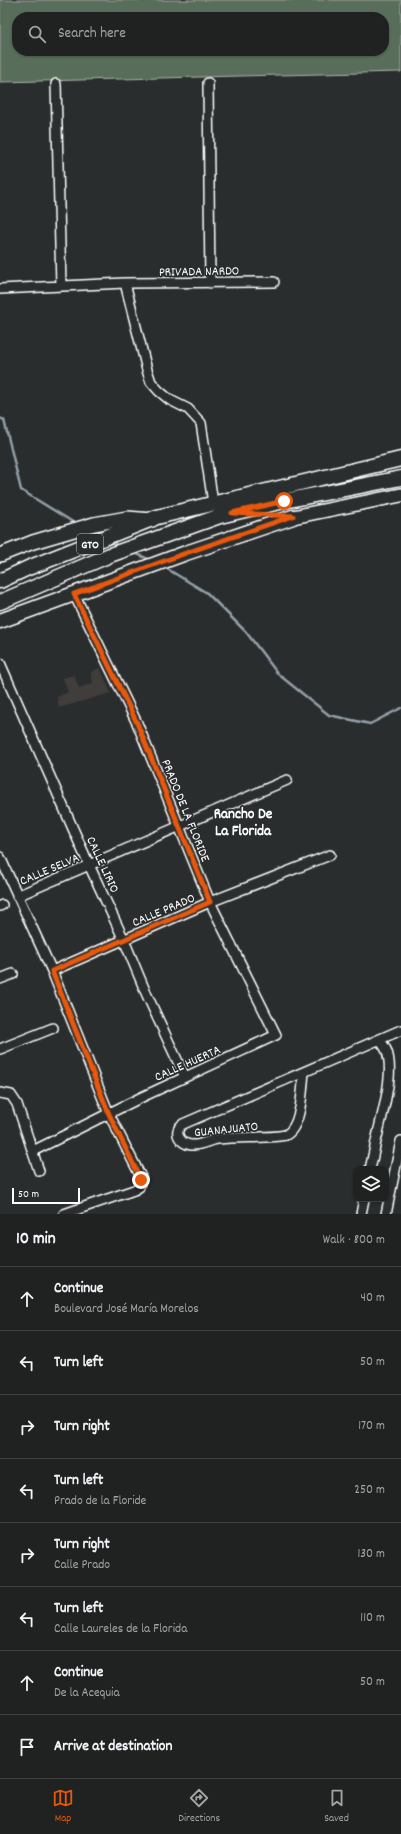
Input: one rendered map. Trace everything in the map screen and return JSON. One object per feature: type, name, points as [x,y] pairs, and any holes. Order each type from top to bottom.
[{"type":"main road","name":"GTO","points":[[0,581],[28,568],[152,520],[213,503],[401,460]]},
{"type":"main road","name":"GTO","points":[[0,602],[110,555],[186,527],[232,513],[284,501],[401,478]]},
{"type":"main road","points":[[232,513],[293,516]]},
{"type":"main road","points":[[0,621],[186,553],[293,516]]},
{"type":"main road","points":[[0,572],[28,568]]},
{"type":"street","points":[[208,83],[210,283]]},
{"type":"street","points":[[56,84],[61,286]]},
{"type":"street","name":"PRIVADA NARDO","points":[[0,289],[125,283],[274,282]]},
{"type":"street","points":[[125,283],[145,364],[151,382],[170,400],[188,409],[201,423],[213,503]]},
{"type":"street","points":[[293,516],[401,495]]},
{"type":"street","points":[[0,555],[33,542],[94,524],[127,518],[152,520]]},
{"type":"street","name":"PRADO DE LA FLORIDE","points":[[74,594],[137,723],[210,902],[276,1036]]},
{"type":"street","name":"CALLE LIRIO","points":[[0,663],[184,1077]]},
{"type":"street","name":"CALLE SELVA","points":[[17,896],[287,780]]},
{"type":"street","name":"CALLE PRADO","points":[[52,971],[210,902],[330,855]]},
{"type":"street","points":[[0,857],[52,971],[109,1114],[141,1177],[139,1187],[127,1193],[64,1214]]},
{"type":"street","points":[[0,979],[13,974]]},
{"type":"street","points":[[0,1050],[54,1028]]},
{"type":"street","name":"GUANAJUATO","points":[[304,1072],[301,1099],[292,1132],[286,1135],[217,1139],[192,1145],[182,1142],[179,1139],[179,1128],[183,1124],[401,1030]]},
{"type":"street","name":"CALLE HUERTA","points":[[33,1151],[184,1077],[276,1036]]},
{"type":"street","points":[[371,1166],[389,1089],[391,1066],[383,1042],[378,1040]]},
{"type":"street","points":[[0,1093],[11,1095],[17,1104],[39,1171]]},
{"type":"street","points":[[386,1214],[401,1141]]},
{"type":"street","points":[[361,1214],[363,1202]]},
{"type":"shaded area","points":[[100,668],[111,693],[59,708],[57,697],[68,692],[63,678],[74,675],[79,688],[93,683],[91,672]]},
{"type":"green space","points":[[0,0],[401,0],[401,72],[0,82]]},
{"type":"waterway","points":[[0,418],[4,420],[21,490],[76,524]]},
{"type":"waterway","points":[[88,531],[98,535]]},
{"type":"waterway","points":[[109,541],[119,546]]},
{"type":"waterway","points":[[133,552],[150,560]]},
{"type":"waterway","points":[[164,567],[207,593],[246,632],[278,674],[329,715],[370,724],[401,708]]},
{"type":"district","name":"Rancho De La Florida","points":[[243,822]]},
{"type":"route","points":[[141,1180],[141,1177],[109,1114],[52,971],[188,913],[210,902],[137,723],[74,594],[293,516],[232,513],[284,501]]}]
